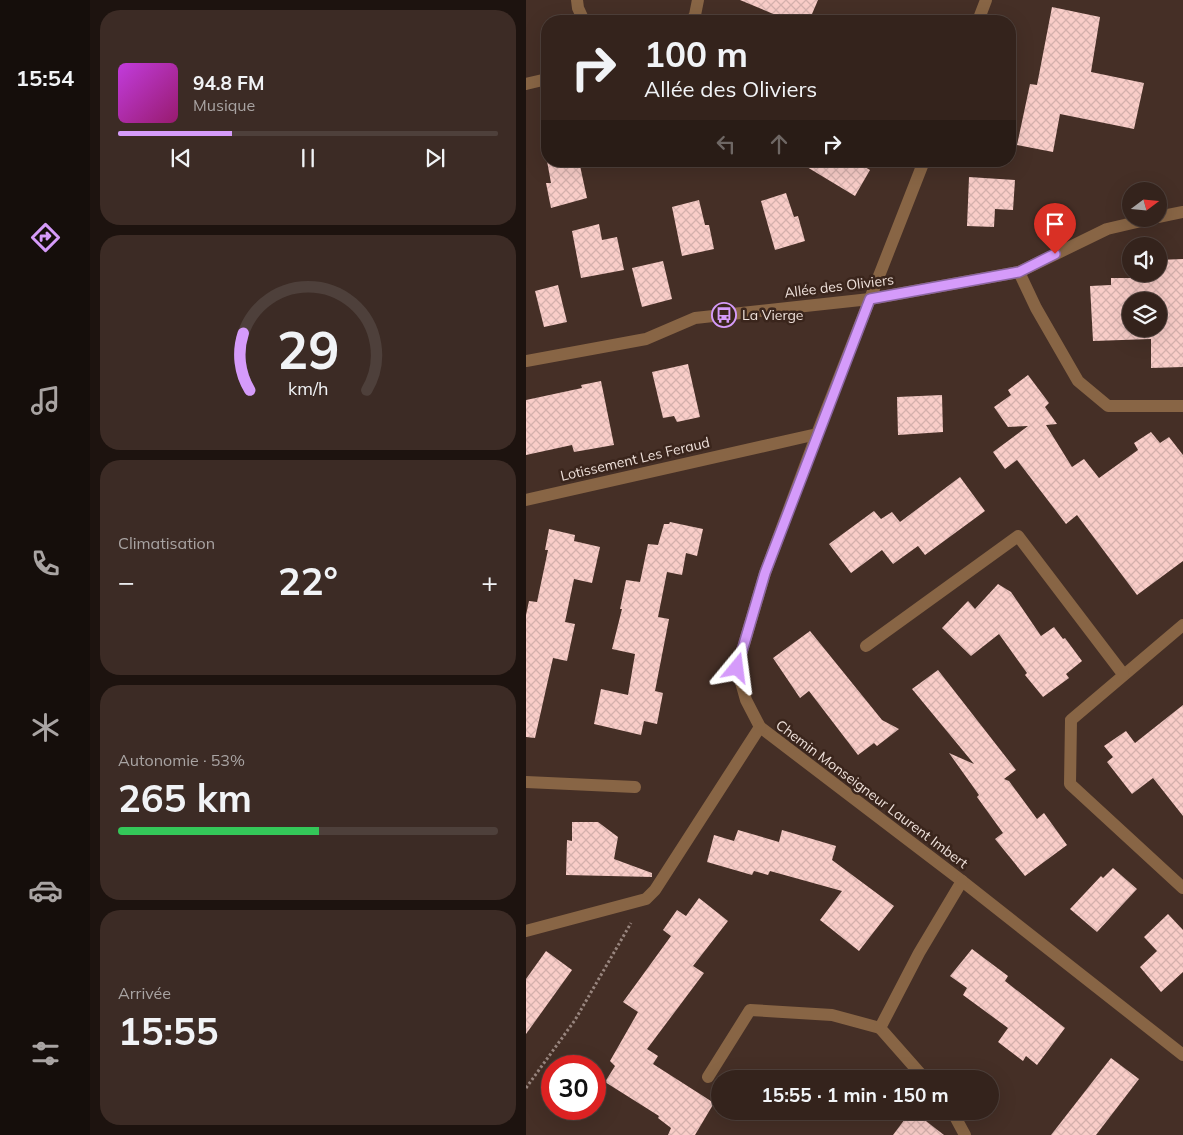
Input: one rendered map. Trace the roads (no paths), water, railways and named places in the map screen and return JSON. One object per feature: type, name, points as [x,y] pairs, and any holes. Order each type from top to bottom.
[{"type":"street","points":[[577,0],[581,15]]},
{"type":"street","points":[[694,15],[698,0]]},
{"type":"street","points":[[694,15],[702,0]]},
{"type":"street","points":[[980,15],[986,0]]},
{"type":"street","points":[[526,84],[541,80]]},
{"type":"street","name":"Chemin Monseigneur Laurent Imbert","points":[[922,167],[817,434],[765,573],[737,668],[746,700],[760,727],[962,881],[1183,1055]]},
{"type":"street","points":[[1167,215],[1183,212]]},
{"type":"street","name":"Allée des Oliviers","points":[[526,361],[646,339],[695,318],[870,299],[1019,272],[1107,229],[1122,226]]},
{"type":"street","points":[[1019,272],[1036,308],[1078,380],[1108,406],[1183,406]]},
{"type":"street","name":"Lotissement Les Feraud","points":[[526,500],[817,434]]},
{"type":"street","points":[[866,646],[1018,536],[1123,674]]},
{"type":"street","points":[[1183,626],[1123,674],[1071,720],[1070,784],[1183,888]]},
{"type":"street","points":[[526,931],[646,899],[655,890],[760,727]]},
{"type":"street","points":[[526,782],[635,787]]},
{"type":"street","points":[[880,1028],[919,953],[962,881]]},
{"type":"street","points":[[708,1077],[750,1010],[832,1015],[880,1028],[917,1070]]},
{"type":"street","points":[[957,1120],[965,1135]]},
{"type":"place","name":"La Vierge","points":[[724,315]]}]
